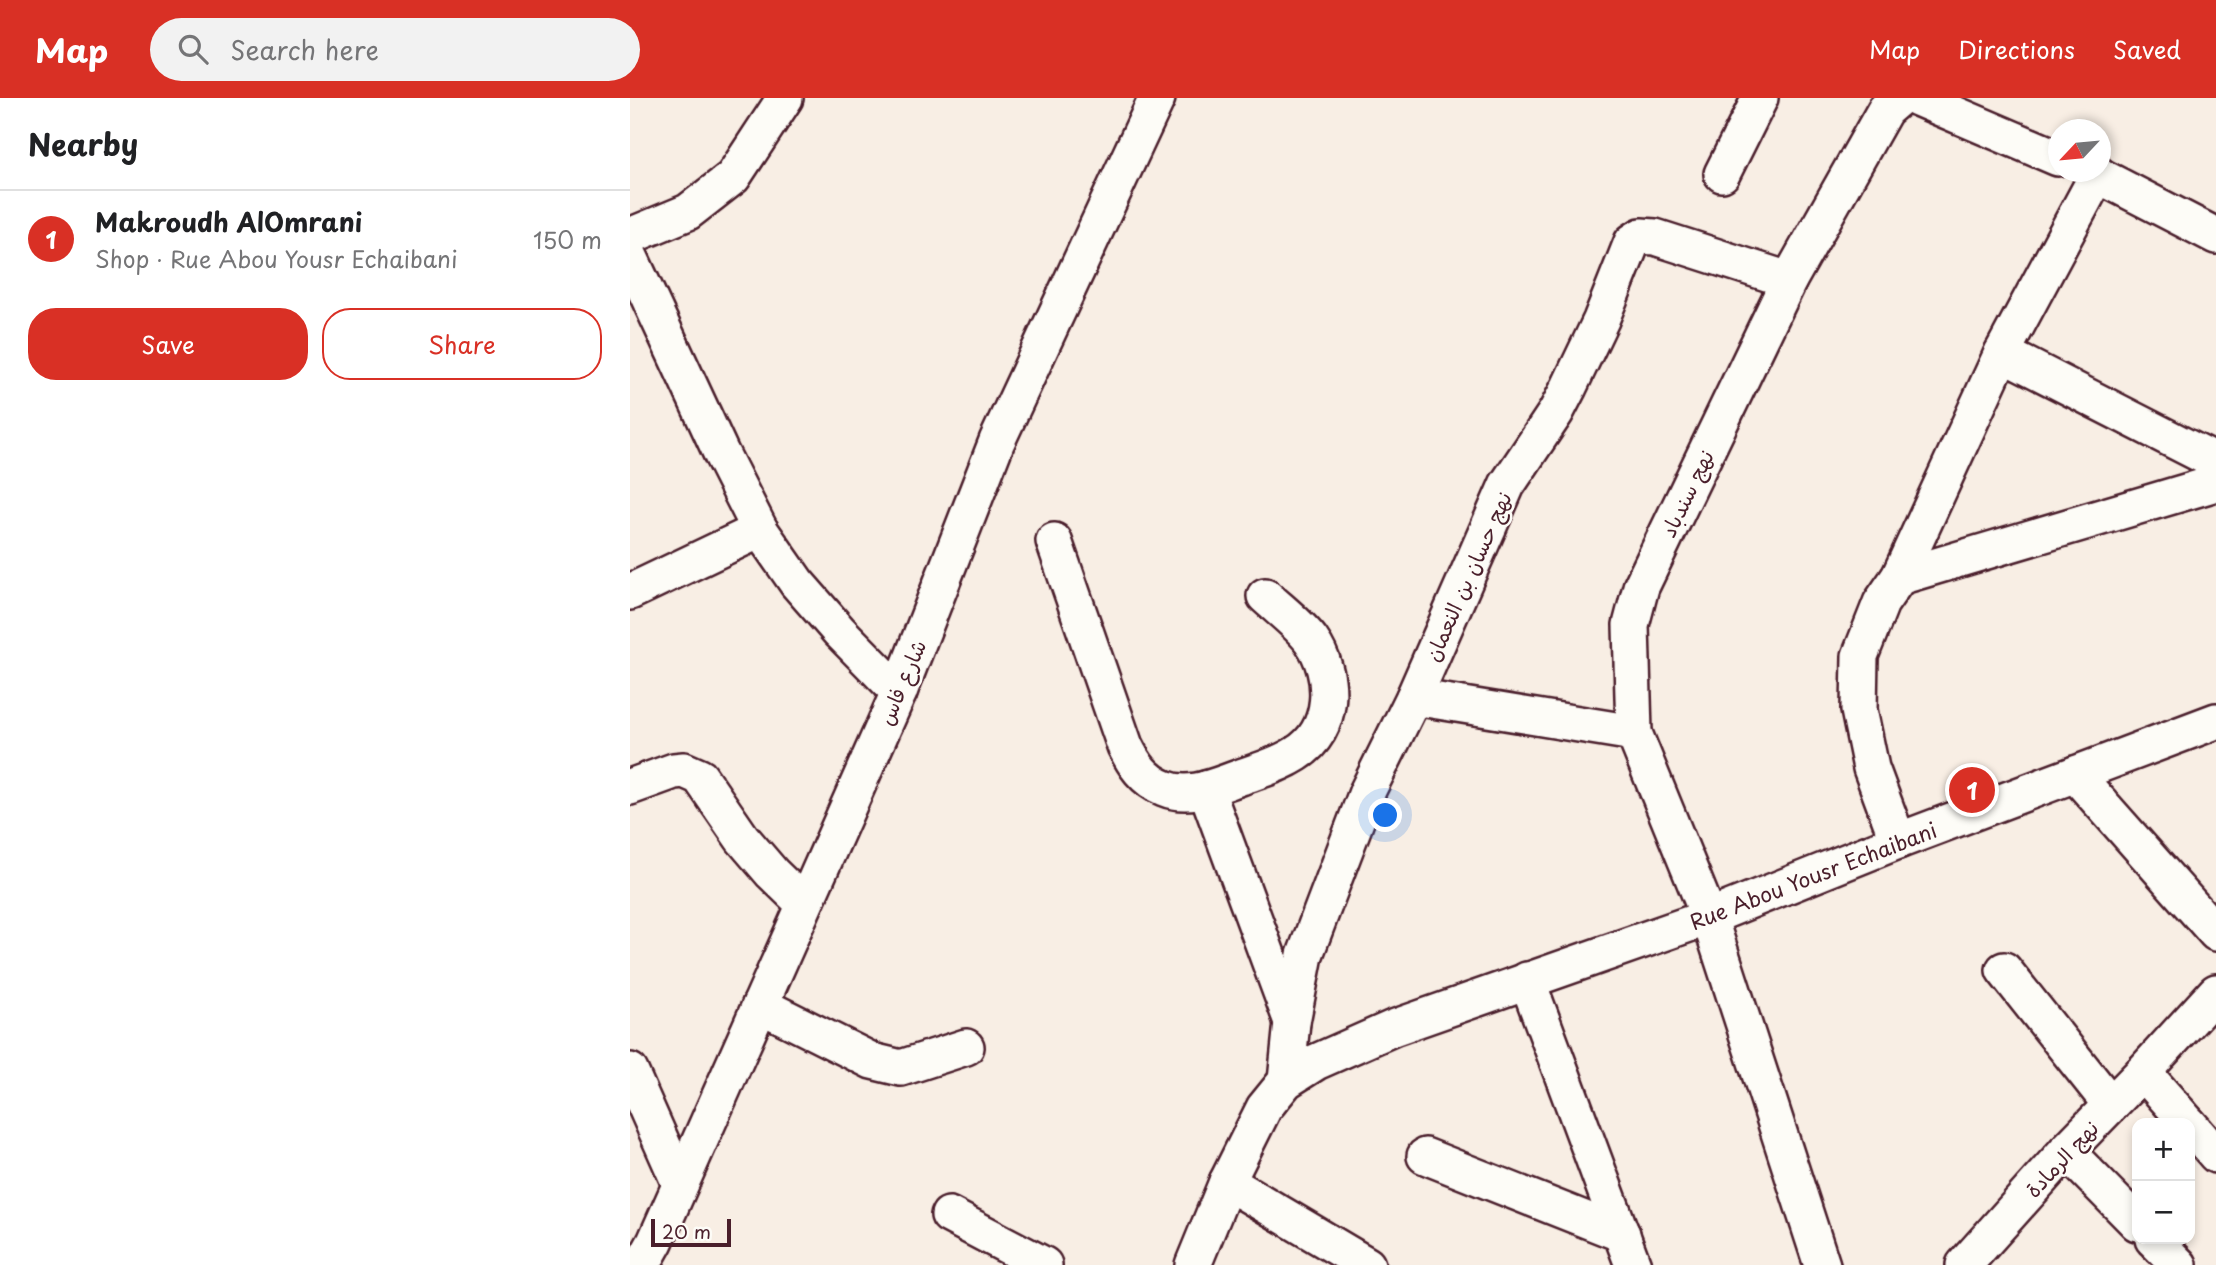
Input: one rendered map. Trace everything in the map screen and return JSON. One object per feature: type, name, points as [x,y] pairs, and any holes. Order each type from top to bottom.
[{"type":"street","points":[[630,236],[688,212],[733,177],[785,98]]},
{"type":"street","name":"شارع فاس","points":[[642,1265],[899,692],[998,441],[1157,98]]},
{"type":"street","points":[[1722,174],[1760,98]]},
{"type":"street","name":"نهج سندباد","points":[[1822,1265],[1709,917],[1634,733],[1632,625],[1641,587],[1789,280],[1885,110],[1899,98]]},
{"type":"street","points":[[1917,98],[2048,153]]},
{"type":"street","points":[[2111,181],[2216,236]]},
{"type":"street","points":[[1898,841],[1871,768],[1859,710],[1860,656],[1881,604],[1899,577],[2001,353],[2090,182]]},
{"type":"street","name":"نهج حسان بن النعمان","points":[[1286,1081],[1292,1022],[1305,955],[1367,792],[1415,697],[1507,485],[1569,387],[1601,320],[1632,242],[1641,236],[1655,237],[1789,280]]},
{"type":"street","points":[[630,257],[721,453],[760,530],[797,583],[839,631],[899,692]]},
{"type":"street","points":[[2001,353],[2216,462]]},
{"type":"street","points":[[1899,577],[2216,483]]},
{"type":"street","points":[[630,592],[760,530]]},
{"type":"street","points":[[1054,541],[1125,746],[1134,764],[1147,778],[1164,788],[1184,793],[1206,789],[1298,753],[1316,734],[1327,711],[1329,686],[1324,660],[1310,639],[1265,596]]},
{"type":"street","points":[[1415,697],[1634,733]]},
{"type":"street","name":"Rue Abou Yousr Echaibani","points":[[1527,980],[1709,917],[1898,841],[2216,721]]},
{"type":"street","points":[[630,787],[674,771],[684,770],[700,777],[742,838],[804,904]]},
{"type":"street","points":[[2075,774],[2216,933]]},
{"type":"street","points":[[1206,789],[1292,1022]]},
{"type":"street","points":[[2004,970],[2111,1105]]},
{"type":"street","points":[[1193,1265],[1227,1182],[1264,1108],[1286,1081],[1317,1062],[1393,1028],[1527,980],[1627,1250]]},
{"type":"street","name":"نهج الرمادة","points":[[1964,1265],[2066,1151],[2216,992]]},
{"type":"street","points":[[760,1004],[872,1061],[901,1068],[966,1047]]},
{"type":"street","points":[[630,1072],[680,1184]]},
{"type":"street","points":[[2143,1072],[2184,1118]]},
{"type":"street","points":[[2195,1131],[2216,1155]]},
{"type":"street","points":[[2066,1151],[2132,1218]]},
{"type":"street","points":[[1425,1156],[1627,1250]]},
{"type":"street","points":[[1227,1182],[1367,1265]]},
{"type":"street","points":[[949,1215],[1044,1265]]},
{"type":"street","points":[[2158,1244],[2179,1265]]},
{"type":"place","name":"Makroudh AlOmrani","points":[[1972,790]]}]
